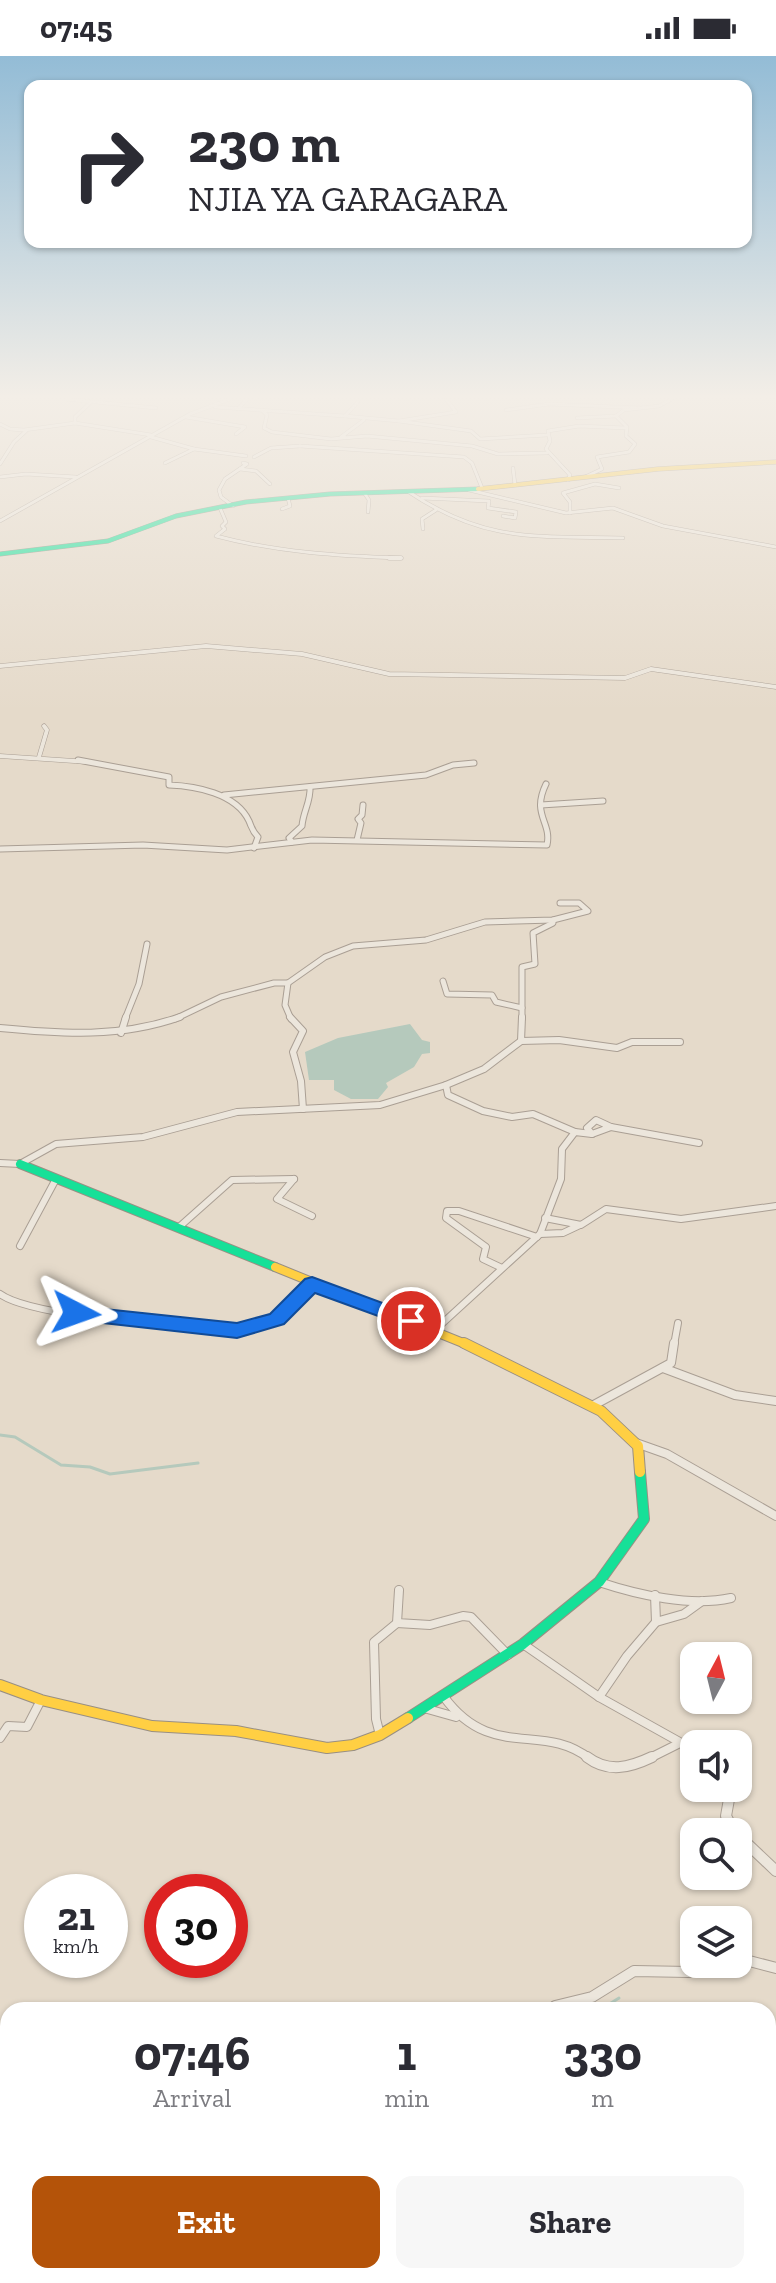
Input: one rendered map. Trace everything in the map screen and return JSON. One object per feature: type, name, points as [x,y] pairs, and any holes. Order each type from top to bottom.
[{"type":"street","points":[[0,521],[32,503]]},
{"type":"street","points":[[229,503],[233,506]]},
{"type":"street","points":[[0,554],[108,541],[176,516],[254,503]]},
{"type":"street","points":[[282,509],[290,506],[289,503]]},
{"type":"street","points":[[368,512],[369,503]]},
{"type":"street","points":[[426,503],[477,528],[496,532],[623,538]]},
{"type":"street","points":[[488,508],[489,503]]},
{"type":"street","points":[[526,503],[570,513],[613,508],[663,526],[776,547]]},
{"type":"street","points":[[570,503],[570,513]]},
{"type":"street","points":[[220,508],[226,522],[222,526],[225,529],[216,536],[253,546],[280,547],[324,556],[401,558]]},
{"type":"street","points":[[488,508],[516,512],[515,518],[503,518],[488,508]]},
{"type":"street","points":[[423,529],[422,519],[436,510]]},
{"type":"street","points":[[0,666],[220,646],[302,654],[389,674],[625,678],[651,669],[776,687]]},
{"type":"street","points":[[39,757],[47,730],[44,726]]},
{"type":"street","points":[[0,756],[76,760],[102,767],[160,774],[169,777],[169,785],[187,785],[224,795],[237,805],[249,821],[250,828],[258,837],[254,848]]},
{"type":"street","points":[[224,795],[426,775],[453,765],[474,763]]},
{"type":"street","points":[[0,849],[81,849],[102,845],[227,850],[292,842],[357,840],[547,845],[548,827],[540,815],[541,789],[546,784]]},
{"type":"street","points":[[292,842],[289,838],[302,826],[303,814],[311,797],[310,787]]},
{"type":"street","points":[[541,805],[603,801]]},
{"type":"street","points":[[357,840],[361,823],[358,819],[362,815],[363,805]]},
{"type":"street","points":[[0,1028],[55,1033],[121,1033],[179,1018],[221,997],[274,983],[288,983],[325,957],[353,946],[426,940],[485,922],[553,920],[588,911],[579,903],[560,903]]},
{"type":"street","points":[[521,1041],[522,1008],[526,1003],[522,967],[535,964],[533,933],[553,923],[553,920]]},
{"type":"street","points":[[121,1033],[139,984],[147,944]]},
{"type":"street","points":[[443,981],[447,994],[492,995],[496,1002],[522,1008]]},
{"type":"street","points":[[288,983],[284,1008],[287,1018],[303,1031],[293,1052],[301,1081],[303,1109]]},
{"type":"street","points":[[20,1164],[56,1144],[143,1137],[237,1112],[380,1105],[446,1085],[484,1069],[521,1041],[559,1040],[617,1048],[632,1042],[680,1042]]},
{"type":"street","points":[[446,1085],[448,1095],[459,1103],[512,1117],[533,1114],[575,1132],[593,1135],[611,1127]]},
{"type":"street","points":[[593,1135],[587,1128],[596,1120],[611,1127],[699,1143]]},
{"type":"street","points":[[435,1330],[538,1235],[561,1179],[562,1149],[575,1132]]},
{"type":"street","points":[[0,1163],[20,1164],[234,1248],[312,1284],[435,1330],[592,1406],[636,1443],[667,1454],[776,1516]]},
{"type":"street","points":[[20,1246],[56,1179]]},
{"type":"street","points":[[178,1228],[232,1180],[294,1179],[277,1199],[312,1216]]},
{"type":"street","points":[[502,1268],[483,1259],[486,1247],[446,1218],[447,1211],[459,1211],[538,1235],[563,1233],[593,1221],[598,1212],[606,1209],[681,1219],[776,1206]]},
{"type":"street","points":[[545,1218],[580,1225]]},
{"type":"street","points":[[0,1294],[8,1300],[53,1311],[225,1331],[251,1329],[277,1319],[312,1284]]},
{"type":"street","points":[[592,1406],[671,1363],[678,1323]]},
{"type":"street","points":[[663,1368],[735,1395],[776,1401]]},
{"type":"street","points":[[0,1685],[41,1700],[152,1726],[236,1731],[327,1748],[353,1745],[380,1735],[508,1655],[599,1582],[644,1519],[636,1443]]},
{"type":"street","points":[[599,1582],[655,1595],[702,1601],[723,1602],[731,1598]]},
{"type":"street","points":[[397,1623],[399,1590]]},
{"type":"street","points":[[655,1595],[656,1622]]},
{"type":"street","points":[[599,1697],[627,1656],[656,1622],[684,1614],[702,1601]]},
{"type":"street","points":[[380,1735],[376,1719],[374,1642],[397,1623],[430,1625],[463,1616],[471,1617],[508,1655]]},
{"type":"street","points":[[523,1644],[544,1662],[599,1697],[641,1718],[680,1743]]},
{"type":"street","points":[[444,1697],[459,1718]]},
{"type":"street","points":[[0,1738],[8,1726],[27,1727],[41,1700]]},
{"type":"street","points":[[424,1708],[459,1718],[486,1732],[515,1741],[554,1743],[575,1748],[585,1759],[609,1769],[635,1765],[680,1743]]},
{"type":"street","points":[[752,1849],[776,1871]]},
{"type":"street","points":[[752,1962],[776,1968]]},
{"type":"street","points":[[566,2002],[595,1996],[612,1980],[634,1971],[680,1974]]},
{"type":"shaded area","points":[[410,1024],[422,1040],[430,1042],[430,1053],[422,1054],[414,1067],[386,1083],[388,1087],[378,1099],[351,1099],[334,1090],[334,1080],[309,1080],[305,1052],[338,1038]]},
{"type":"waterway","points":[[0,1435],[15,1437],[61,1465],[90,1467],[110,1474],[198,1463]]},
{"type":"waterway","points":[[613,2002],[619,1998]]},
{"type":"traffic: fast","points":[[0,554],[108,541],[176,516],[241,503]]},
{"type":"traffic: fast","points":[[20,1164],[275,1267]]},
{"type":"traffic: fast","points":[[408,1718],[523,1644],[599,1582],[644,1519],[640,1472]]},
{"type":"traffic: slow","points":[[275,1267],[435,1330],[601,1411],[638,1446],[640,1472]]},
{"type":"traffic: slow","points":[[0,1685],[41,1700],[152,1726],[236,1731],[327,1748],[353,1745],[380,1735],[408,1718]]},
{"type":"route","points":[[76,1313],[225,1331],[251,1329],[277,1319],[312,1284],[411,1321]]}]
